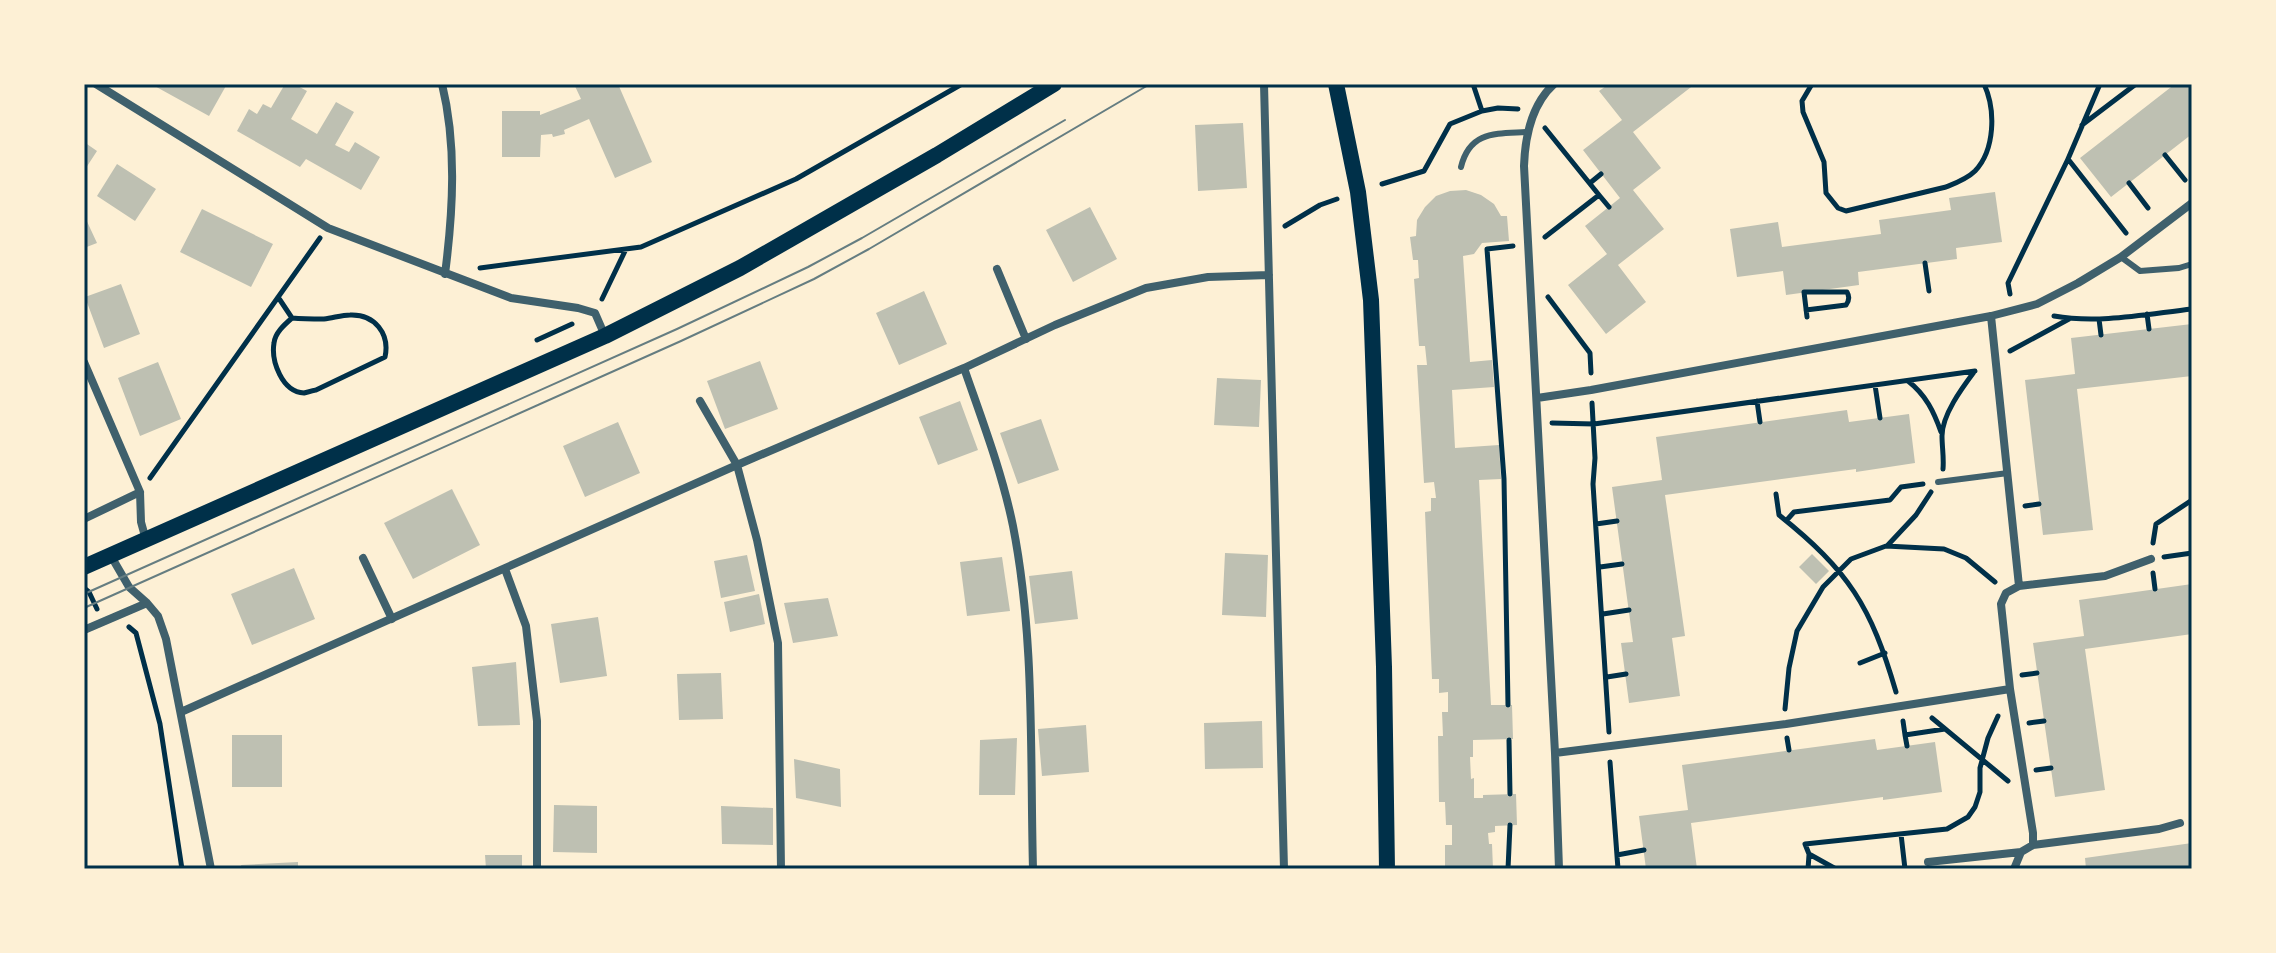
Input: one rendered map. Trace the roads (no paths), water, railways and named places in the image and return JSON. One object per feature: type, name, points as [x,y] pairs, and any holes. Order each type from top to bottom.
[{"type":"main road","points":[[84,567],[605,336],[740,268],[1054,84]]},
{"type":"main road","points":[[1336,84],[1358,192],[1371,300],[1381,561],[1387,869]]},
{"type":"street","points":[[96,84],[328,228],[511,298],[595,313],[605,336]]},
{"type":"street","points":[[442,84],[448,108],[451,170],[451,230],[445,274]]},
{"type":"street","points":[[1264,84],[1284,869]]},
{"type":"street","points":[[1554,84],[1536,110],[1528,132],[1524,166],[1559,869]]},
{"type":"street","points":[[1537,398],[2014,311],[2037,304],[2121,257],[2192,203]]},
{"type":"street","points":[[997,269],[1026,339]]},
{"type":"street","points":[[181,712],[737,465],[1146,288],[1208,277],[1269,275]]},
{"type":"street","points":[[1991,316],[2019,586]]},
{"type":"street","points":[[84,362],[140,492],[141,522],[146,540]]},
{"type":"street","points":[[964,368],[992,447],[1012,526],[1025,607],[1033,869]]},
{"type":"street","points":[[700,401],[737,465],[757,540],[778,643],[781,869]]},
{"type":"street","points":[[84,519],[140,492]]},
{"type":"street","points":[[111,556],[129,587],[158,616],[166,639],[211,869]]},
{"type":"street","points":[[363,558],[392,619]]},
{"type":"street","points":[[2033,845],[2010,692],[2001,604],[2006,593],[2019,586],[2105,576],[2151,559]]},
{"type":"street","points":[[505,569],[526,626],[537,721],[537,869]]},
{"type":"street","points":[[84,630],[147,603]]},
{"type":"street","points":[[1555,753],[2010,692]]},
{"type":"street","points":[[1928,862],[2021,852],[2033,845],[2159,829],[2180,823]]},
{"type":"street","points":[[2014,869],[2021,852]]},
{"type":"lane","points":[[1461,167],[1464,153],[1474,142],[1491,134],[1528,132]]},
{"type":"lane","points":[[2121,257],[2140,271],[2192,264]]},
{"type":"lane","points":[[1938,482],[2008,473]]},
{"type":"tram line","points":[[84,608],[814,279],[1150,84]]},
{"type":"tram line","points":[[84,594],[677,329],[808,267],[1065,120]]}]
